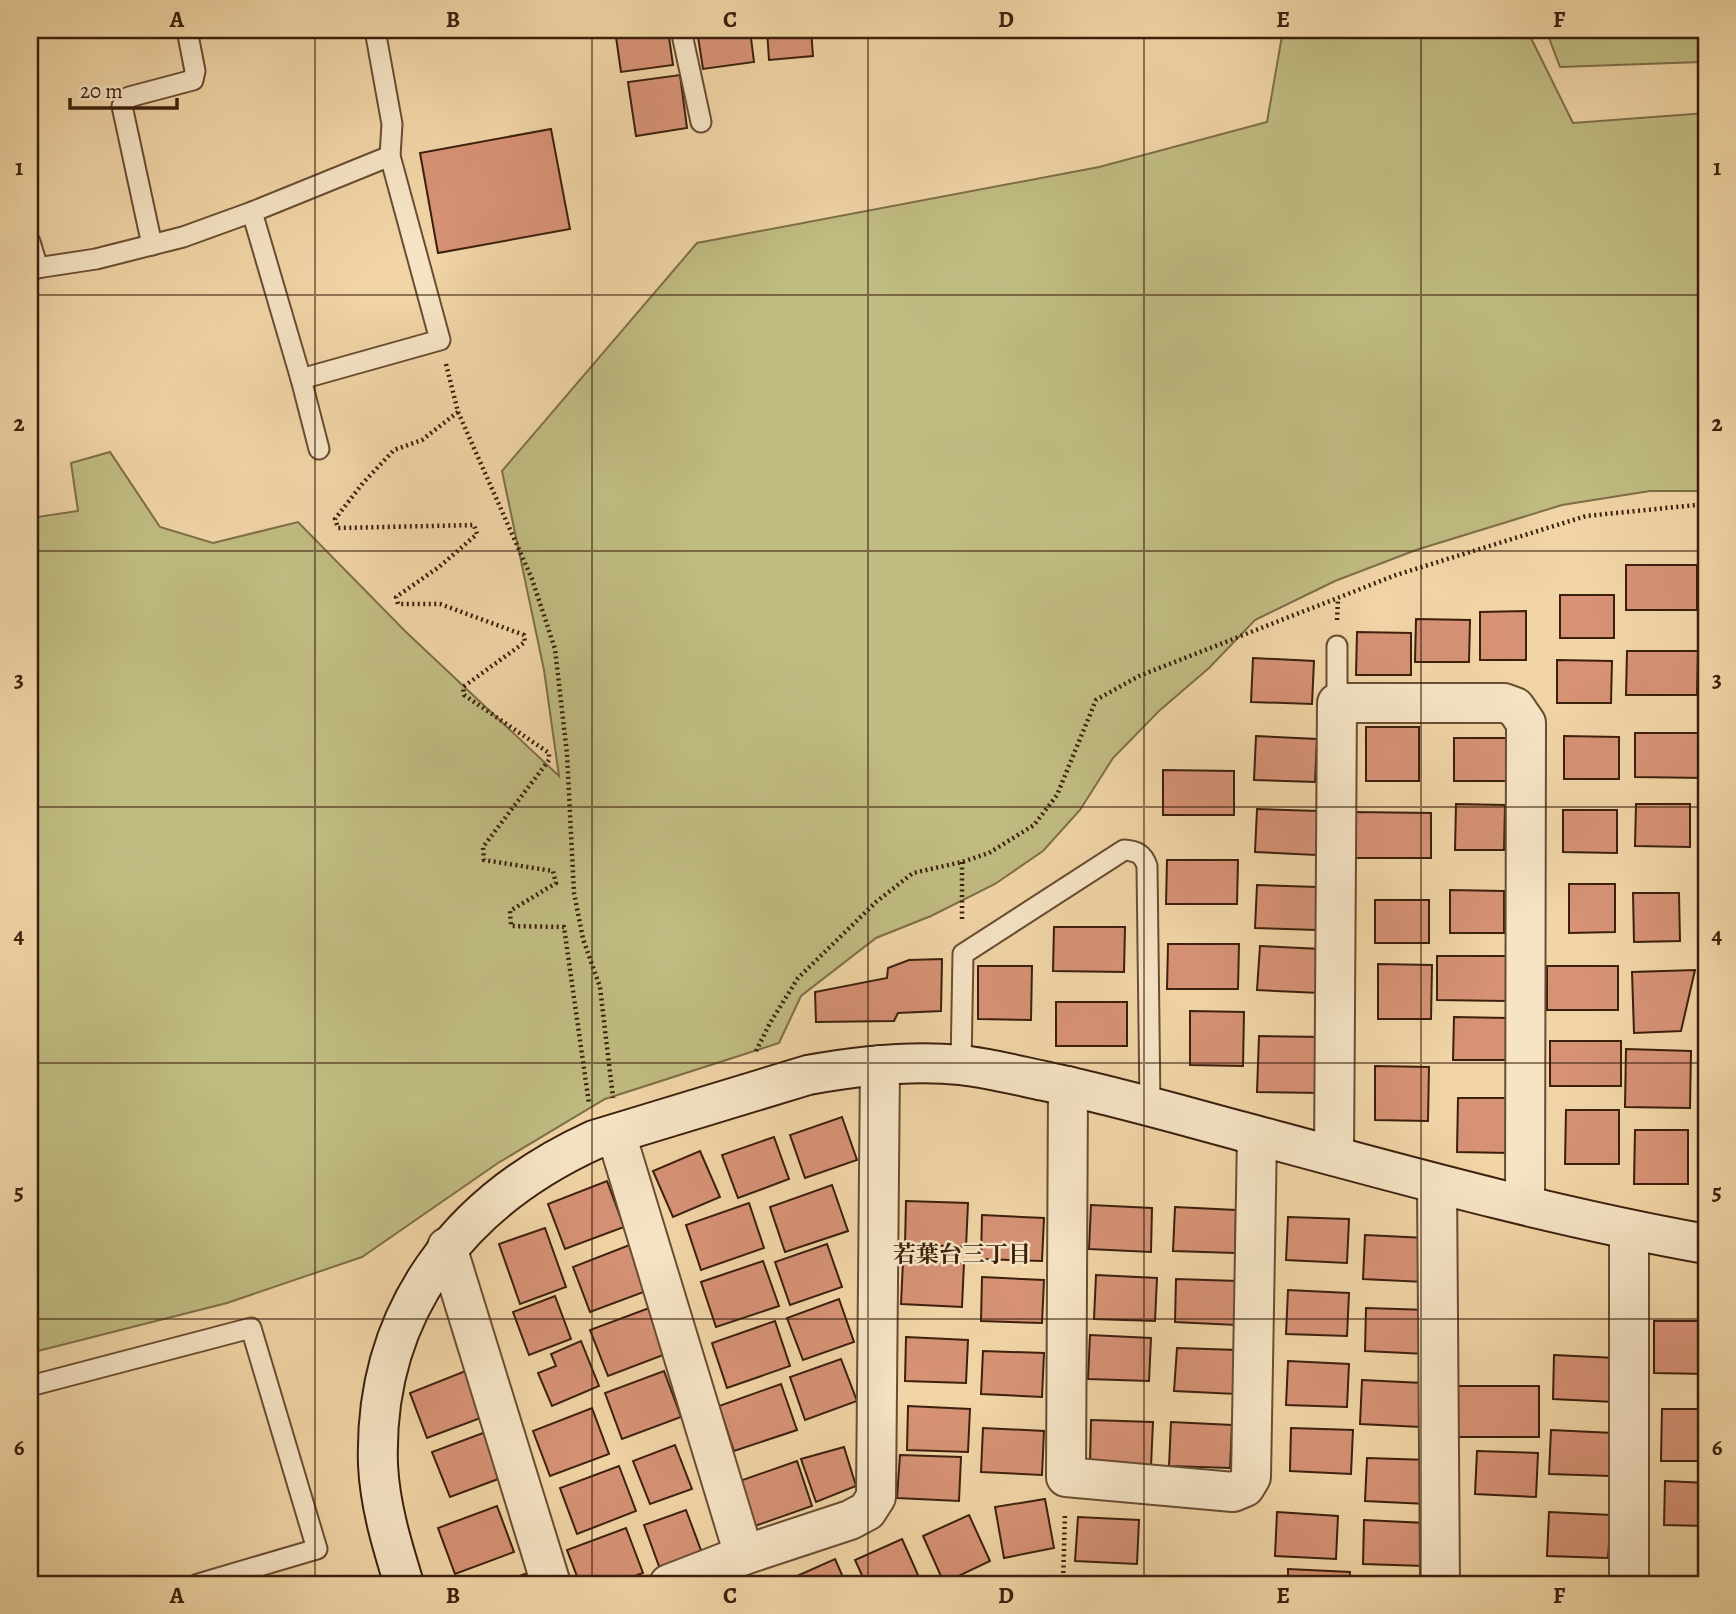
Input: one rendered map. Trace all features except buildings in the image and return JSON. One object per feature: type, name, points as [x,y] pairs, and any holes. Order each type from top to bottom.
[{"type":"street","points":[[1334,1156],[1337,703],[1504,704],[1515,708],[1526,723],[1525,1205]]},
{"type":"street","points":[[669,1584],[744,1555],[850,1521],[867,1511],[876,1497],[880,1065]]},
{"type":"street","points":[[404,1584],[385,1521],[378,1465],[381,1409],[389,1361],[411,1304],[447,1247],[493,1202],[565,1153],[605,1137],[808,1075],[842,1068],[880,1065],[961,1065],[1150,1105],[1437,1185],[1629,1230],[1706,1244]]},
{"type":"street","points":[[1068,1086],[1066,1478],[1233,1492],[1245,1487],[1251,1477],[1257,1136]]},
{"type":"street","points":[[605,1137],[744,1555]]},
{"type":"street","points":[[1437,1185],[1440,1584]]},
{"type":"street","points":[[1629,1230],[1629,1584]]},
{"type":"street","points":[[447,1247],[551,1584]]},
{"type":"lane","points":[[152,244],[122,106],[129,97],[193,80],[195,71],[187,30]]},
{"type":"lane","points":[[301,379],[440,340],[390,156],[392,124],[376,30]]},
{"type":"lane","points":[[681,30],[701,122]]},
{"type":"lane","points":[[30,242],[34,269],[96,259],[183,237],[390,156]]},
{"type":"lane","points":[[252,212],[319,449]]},
{"type":"lane","points":[[1337,646],[1337,703]]},
{"type":"lane","points":[[961,1065],[963,954],[1124,850],[1135,851],[1144,857],[1147,866],[1150,1105]]},
{"type":"lane","points":[[30,1386],[251,1328],[317,1549],[198,1584]]},
{"type":"path","points":[[440,340],[458,412],[532,579],[555,649],[567,754],[574,893],[583,939],[600,987],[605,1137]]},
{"type":"path","points":[[458,412],[422,440],[394,450],[363,483],[335,519],[338,527],[474,525],[477,534],[439,567],[396,597],[398,604],[440,604],[524,635],[525,642],[463,687],[464,695],[549,753],[549,760],[483,847],[484,860],[553,871],[556,883],[510,911],[511,926],[564,927],[605,1137]]},
{"type":"path","points":[[749,1093],[750,1063],[769,1023],[798,978],[876,902],[913,873],[989,853],[1034,825],[1057,795],[1096,700],[1139,676],[1396,575],[1586,516],[1706,504]]},
{"type":"path","points":[[962,862],[963,954]]},
{"type":"path","points":[[1063,1584],[1066,1478]]},
{"type":"shaded area","points":[[1283,30],[1527,30],[1573,123],[1706,113],[1706,491],[1650,491],[1562,505],[1416,550],[1335,581],[1255,620],[1209,668],[1159,711],[1113,758],[1080,810],[1043,851],[995,884],[931,916],[876,938],[801,996],[779,1043],[605,1099],[498,1163],[362,1257],[227,1303],[30,1353],[30,518],[78,511],[71,463],[110,452],[160,527],[213,543],[298,522],[406,632],[559,776],[544,670],[502,471],[697,243],[1099,167],[1267,122]]},
{"type":"shaded area","points":[[1546,30],[1698,30],[1700,62],[1560,67]]},
{"type":"district","name":"若葉台三丁目","points":[[962,1254]]}]
